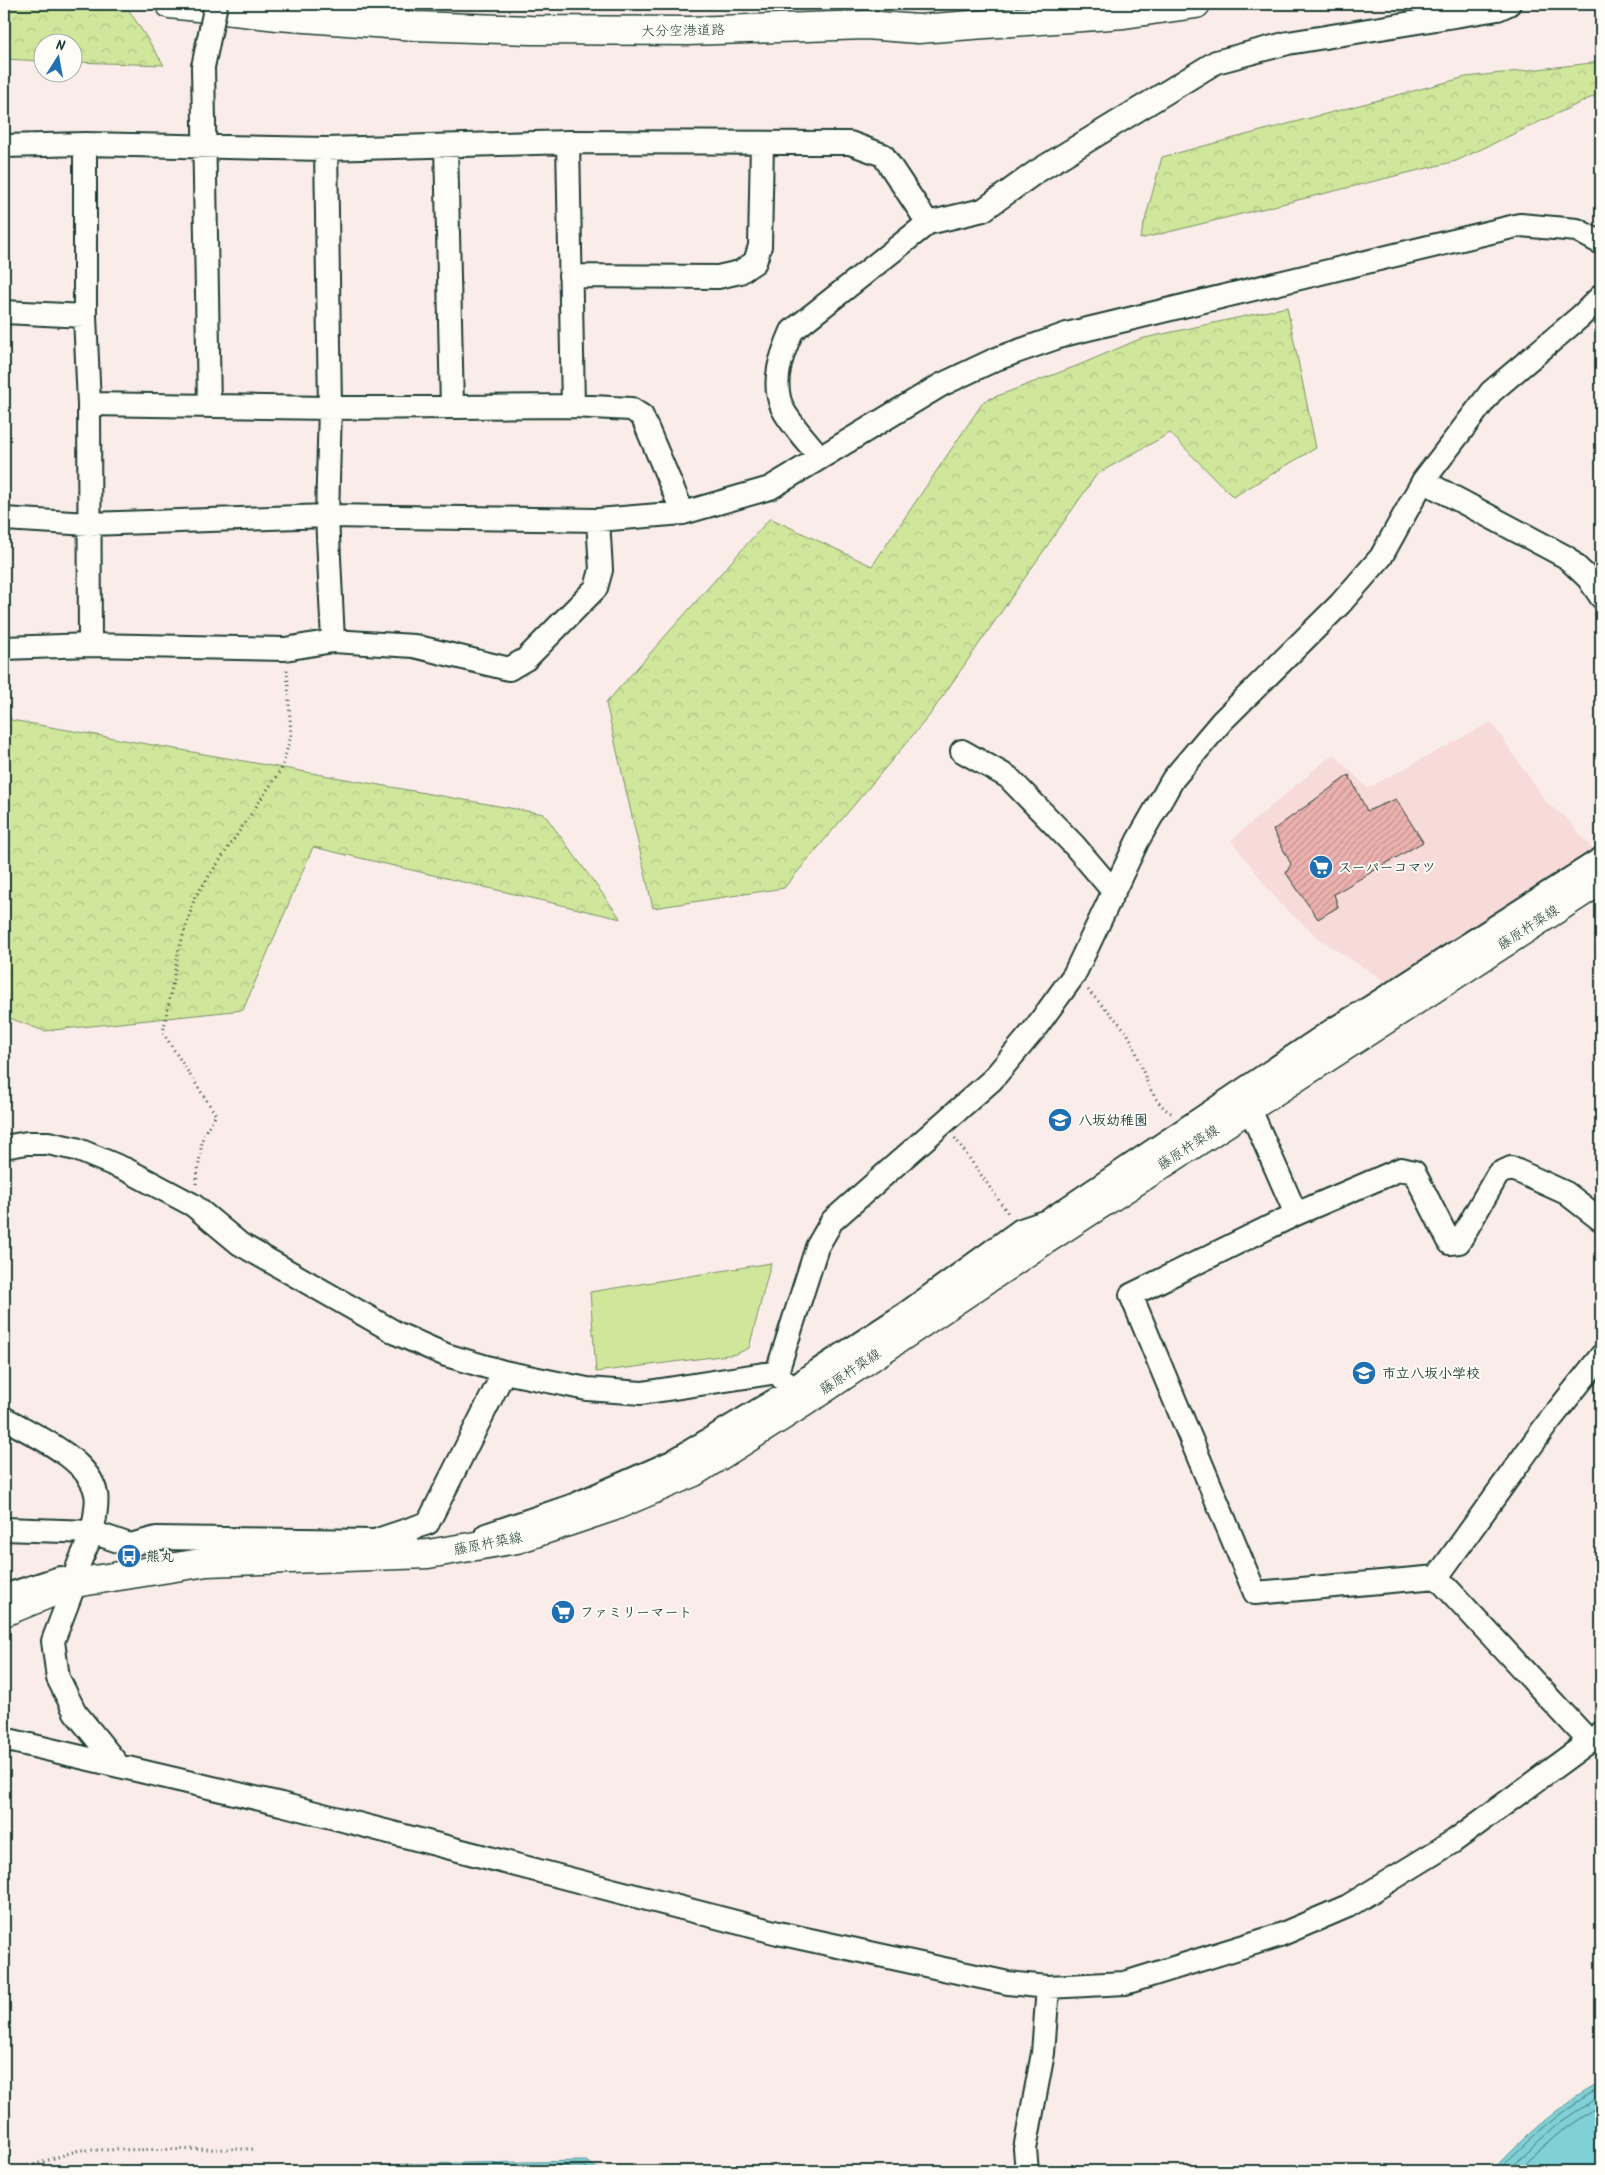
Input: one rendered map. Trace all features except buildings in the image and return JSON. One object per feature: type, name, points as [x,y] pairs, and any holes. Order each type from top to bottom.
[{"type":"main road","name":"大分空港道路","points":[[170,4],[278,16],[415,26],[530,30],[688,31],[866,25],[918,29],[1124,14],[1196,4]]},
{"type":"main road","name":"藤原杵築線","points":[[4,1612],[75,1578],[207,1562],[428,1554],[517,1539],[612,1507],[694,1472],[799,1396],[1036,1246],[1601,880]]},
{"type":"street","points":[[209,406],[203,67],[216,4]]},
{"type":"street","points":[[820,457],[782,407],[777,385],[782,354],[792,331],[928,223],[983,210],[1036,172],[1216,62],[1288,43],[1504,6]]},
{"type":"street","points":[[4,146],[85,144],[326,149],[568,142],[850,143],[883,156],[928,223]]},
{"type":"street","points":[[568,142],[573,406]]},
{"type":"street","points":[[570,276],[718,277],[740,272],[755,262],[760,246],[762,143]]},
{"type":"street","points":[[85,144],[85,316],[89,404],[90,645]]},
{"type":"street","points":[[446,146],[452,407]]},
{"type":"street","points":[[326,149],[330,408],[327,516],[333,641]]},
{"type":"street","points":[[4,519],[89,524],[327,516],[598,520],[683,513],[770,488],[941,385],[996,359],[1068,334],[1520,225],[1577,230],[1601,243]]},
{"type":"street","points":[[777,1372],[817,1247],[832,1221],[992,1080],[1034,1030],[1074,975],[1138,840],[1173,779],[1222,721],[1340,604],[1381,557],[1423,480],[1491,392],[1581,316],[1601,296]]},
{"type":"street","points":[[4,312],[85,316]]},
{"type":"street","points":[[89,404],[330,408],[573,406],[631,409],[642,416],[683,513]]},
{"type":"street","points":[[1423,480],[1566,557],[1588,578],[1601,597]]},
{"type":"street","points":[[4,648],[90,645],[285,649],[333,641],[414,646],[509,669],[526,659],[596,588],[601,570],[598,520]]},
{"type":"street","points":[[962,751],[1008,777],[1074,845],[1114,892]]},
{"type":"street","points":[[4,1529],[92,1532],[130,1545],[156,1538],[374,1541],[419,1547],[482,1536],[574,1505],[672,1462],[799,1396],[808,1377],[905,1314],[1021,1230],[1048,1221],[1334,1028],[1369,1008],[1601,859]]},
{"type":"street","points":[[1249,1107],[1296,1214]]},
{"type":"street","points":[[4,1147],[27,1143],[48,1143],[76,1149],[127,1170],[193,1205],[240,1244],[398,1334],[446,1355],[504,1372],[587,1389],[642,1392],[777,1372]]},
{"type":"street","points":[[1601,1220],[1566,1192],[1510,1168],[1498,1174],[1459,1242],[1450,1243],[1414,1172],[1401,1169],[1296,1214],[1131,1295],[1255,1593],[1437,1577],[1547,1424],[1601,1356]]},
{"type":"street","points":[[374,1541],[428,1523],[504,1372]]},
{"type":"street","points":[[777,1372],[799,1396]]},
{"type":"street","points":[[4,1418],[45,1441],[84,1468],[96,1494],[92,1532],[53,1641],[58,1678],[75,1712],[118,1765]]},
{"type":"street","points":[[4,1739],[281,1804],[778,1933],[1008,1983],[1048,1987],[1125,1984],[1280,1935],[1348,1906],[1454,1841],[1596,1738],[1437,1577]]},
{"type":"street","points":[[4,1596],[75,1578]]},
{"type":"street","points":[[1027,2171],[1025,2149],[1043,2053],[1048,1987]]},
{"type":"path","points":[[193,1205],[203,1135],[216,1115],[163,1033],[179,949],[195,898],[282,768],[291,735],[285,649]]},
{"type":"path","points":[[1074,975],[1126,1032],[1135,1047],[1151,1089],[1161,1107],[1174,1115]]},
{"type":"path","points":[[944,1123],[1021,1230]]},
{"type":"path","points":[[4,2169],[14,2171],[79,2150],[253,2149]]},
{"type":"shaded area","points":[[1491,722],[1547,803],[1567,819],[1596,853],[1394,987],[1321,940],[1279,903],[1231,840],[1333,754],[1368,788]]},
{"type":"green space","points":[[4,4],[125,4],[164,65],[82,62],[82,32],[32,32],[32,60],[4,59]]},
{"type":"green space","points":[[1601,62],[1601,93],[1456,161],[1140,239],[1162,157],[1466,77]]},
{"type":"green space","points":[[1287,307],[1316,448],[1233,497],[1170,433],[1097,474],[929,716],[784,888],[653,908],[606,703],[770,518],[872,566],[984,401],[1079,365],[1140,339]]},
{"type":"green space","points":[[4,698],[11,720],[544,814],[621,919],[313,847],[243,1010],[44,1031],[4,1016]]},
{"type":"green space","points":[[771,1263],[749,1348],[736,1354],[596,1372],[590,1292]]},
{"type":"water","points":[[1601,2083],[1601,2171],[1492,2171],[1543,2122],[1572,2100]]},
{"type":"water","points":[[586,2161],[601,2171],[344,2171],[403,2164]]},
{"type":"place","name":"スーパーコマツ","points":[[1321,867]]},
{"type":"place","name":"八坂幼稚園","points":[[1060,1120]]},
{"type":"place","name":"市立八坂小学校","points":[[1364,1373]]},
{"type":"place","name":"熊丸","points":[[129,1556]]},
{"type":"place","name":"ファミリーマート","points":[[563,1612]]}]
